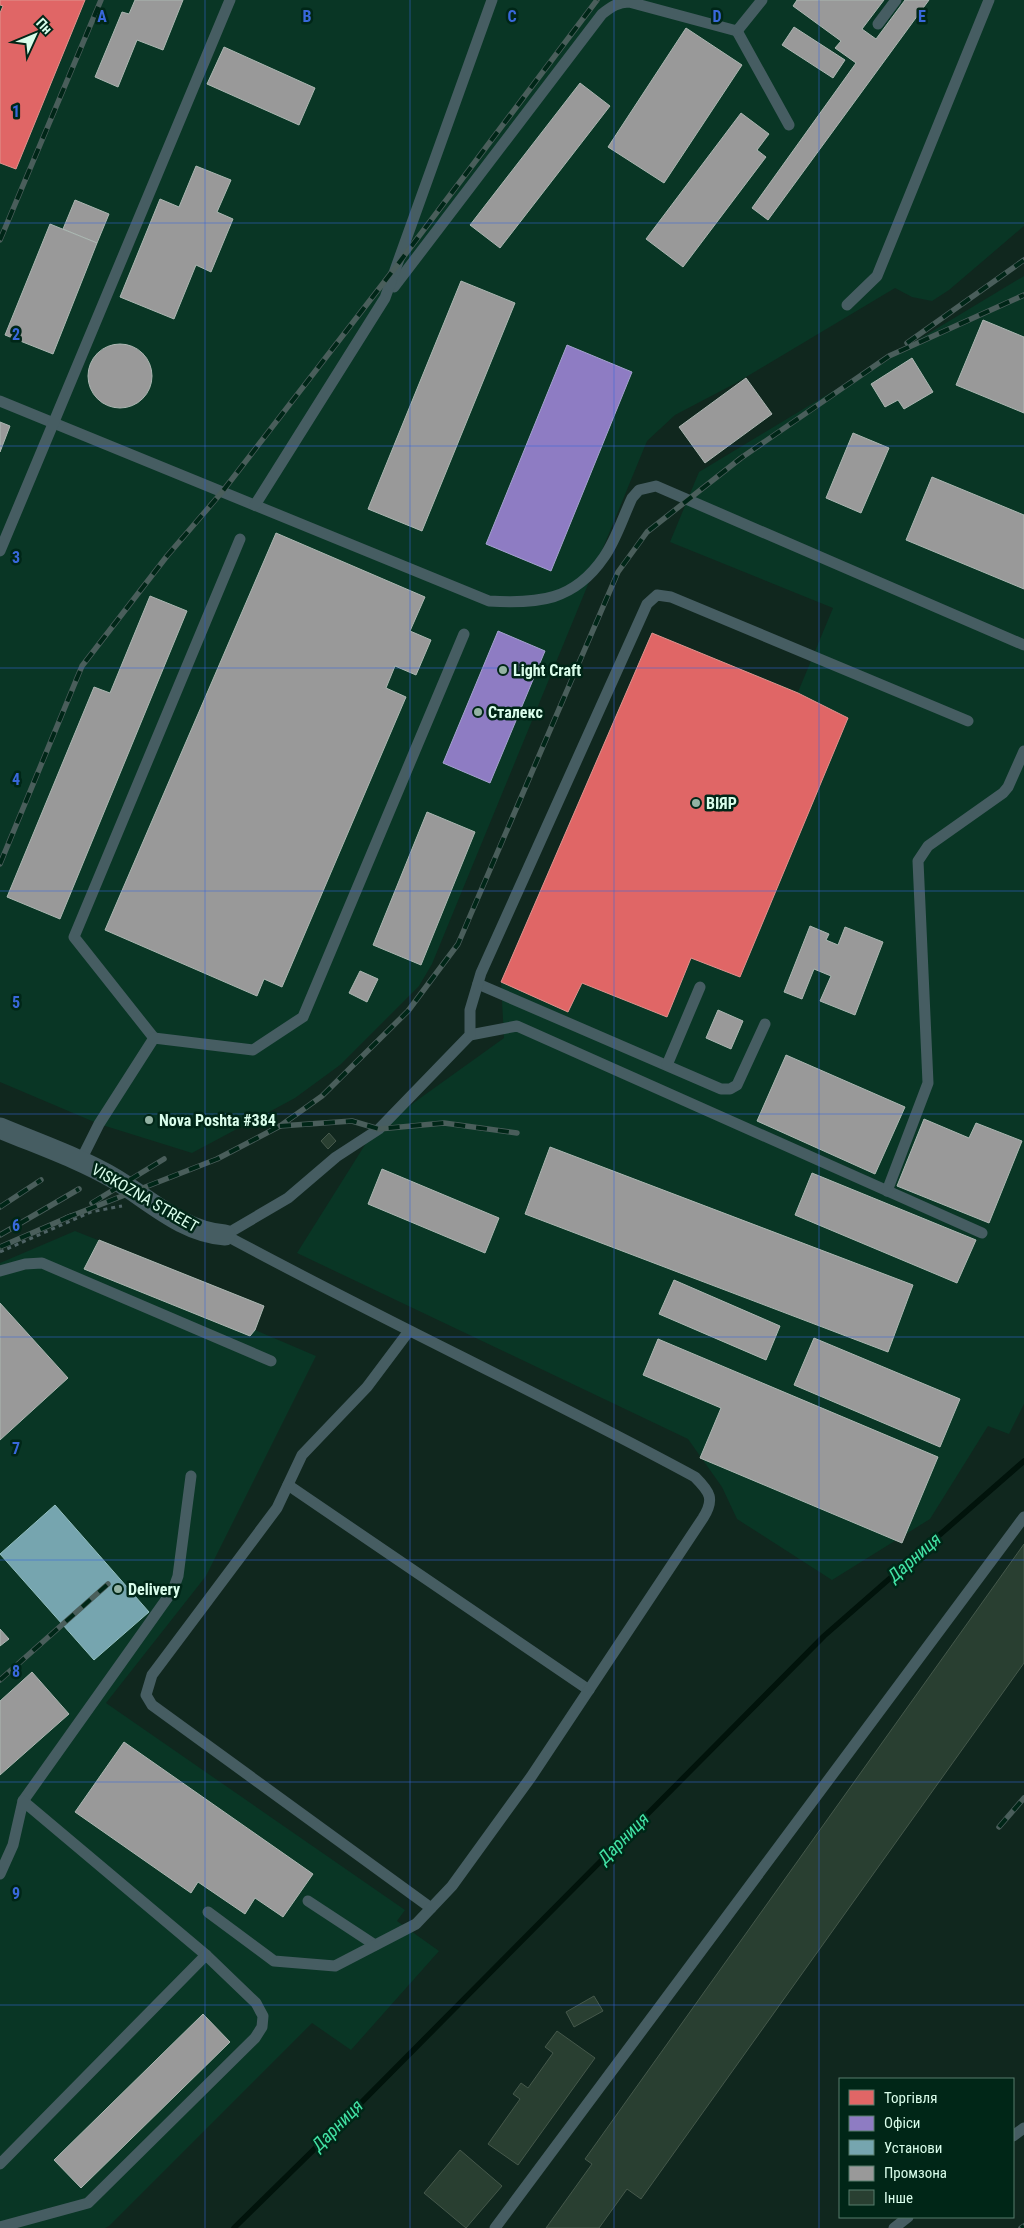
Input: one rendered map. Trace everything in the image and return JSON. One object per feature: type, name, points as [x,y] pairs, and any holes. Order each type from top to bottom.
[{"type":"street","name":"VISKOZNA STREET","points":[[0,1128],[80,1162],[115,1180],[147,1202],[184,1223],[208,1234],[225,1235]]},
{"type":"lane","points":[[0,551],[230,0]]},
{"type":"lane","points":[[385,298],[492,0]]},
{"type":"lane","points":[[737,31],[762,0]]},
{"type":"lane","points":[[878,24],[896,0]]},
{"type":"lane","points":[[847,305],[877,276],[989,0]]},
{"type":"lane","points":[[255,505],[385,298],[602,14],[610,8],[620,2],[628,2],[737,31],[789,125]]},
{"type":"lane","points":[[0,401],[489,601],[523,603],[554,598],[582,583],[605,557],[632,498],[639,490],[656,486],[1024,645]]},
{"type":"lane","points":[[240,539],[74,937],[154,1038],[253,1050],[303,1017],[464,634]]},
{"type":"lane","points":[[470,1034],[470,1010],[478,984],[647,604],[656,595],[670,597],[968,721]]},
{"type":"lane","points":[[888,1191],[928,1083],[918,861],[928,846],[1003,793],[1008,787],[1024,751]]},
{"type":"lane","points":[[478,984],[722,1089],[730,1089],[738,1085],[765,1024]]},
{"type":"lane","points":[[667,1065],[700,987]]},
{"type":"lane","points":[[225,1235],[288,1198],[336,1157],[379,1129],[470,1034],[517,1026],[982,1233]]},
{"type":"lane","points":[[80,1162],[99,1124],[154,1038]]},
{"type":"lane","name":"VISKOZNA STREET","points":[[208,1912],[274,1961],[335,1966],[416,1924],[458,1878],[531,1777],[710,1509],[711,1499],[695,1477],[605,1428],[314,1284],[225,1235]]},
{"type":"lane","points":[[0,1271],[25,1264],[42,1262],[271,1361]]},
{"type":"lane","points":[[409,1331],[367,1387],[302,1456],[278,1508],[152,1675],[146,1695],[152,1705],[431,1908]]},
{"type":"lane","points":[[0,1874],[13,1844],[23,1801],[173,1590],[178,1576],[191,1476]]},
{"type":"lane","points":[[288,1484],[589,1690]]},
{"type":"lane","points":[[495,2228],[1024,1517]]},
{"type":"lane","points":[[0,2227],[88,2203],[255,2038],[262,2027],[263,2016],[256,2004],[206,1955],[23,1801]]},
{"type":"lane","points":[[308,1901],[375,1945]]},
{"type":"lane","points":[[0,2164],[206,1955]]},
{"type":"lane","points":[[894,2228],[907,2218]]},
{"type":"path","points":[[0,1252],[91,1212],[147,1202]]},
{"type":"shaded area","points":[[0,0],[1024,0],[1024,226],[949,290],[932,301],[912,297],[895,288],[736,383],[675,415],[647,441],[432,964],[419,986],[340,1065],[295,1098],[192,1153],[99,1124],[0,1082]]},
{"type":"shaded area","points":[[1024,276],[1024,1404],[1009,1434],[988,1426],[930,1519],[832,1580],[737,1519],[722,1487],[688,1439],[297,1253],[373,1132],[504,1038],[501,982],[652,633],[798,692],[833,608],[670,542],[699,472]]},
{"type":"shaded area","points":[[75,1231],[264,1306],[255,1330],[316,1356],[206,1576],[106,1703],[405,1910],[397,1921],[439,1951],[351,2050],[312,2023],[109,2226],[105,2228],[0,2228],[0,1263]]},
{"type":"building: Торгівля","points":[[0,0],[85,0],[16,169],[0,163],[0,13],[3,6],[0,5]]},
{"type":"building: Торгівля","name":"ВІЯР","points":[[652,633],[798,693],[848,718],[740,977],[691,958],[667,1017],[582,983],[568,1012],[501,982]]},
{"type":"building: Офіси","points":[[567,345],[632,372],[551,571],[486,544]]},
{"type":"building: Офіси","points":[[498,631],[545,651],[490,783],[443,763]]},
{"type":"building: Установи","points":[[55,1505],[149,1612],[94,1660],[0,1554]]},
{"type":"building: Промзона","points":[[135,0],[183,0],[163,50],[137,40],[118,87],[95,77],[122,12],[129,14]]},
{"type":"building: Промзона","points":[[797,0],[884,0],[862,29],[876,39],[905,0],[929,0],[768,220],[752,208],[856,63],[835,48],[841,41],[793,6]]},
{"type":"building: Промзона","points":[[794,27],[845,60],[833,78],[782,45]]},
{"type":"building: Промзона","points":[[686,28],[742,65],[664,183],[608,147]]},
{"type":"building: Промзона","points":[[224,47],[315,88],[299,125],[207,84]]},
{"type":"building: Промзона","points":[[580,83],[610,106],[500,248],[470,225]]},
{"type":"building: Промзона","points":[[741,113],[769,134],[757,150],[766,157],[683,267],[646,239]]},
{"type":"building: Промзона","points":[[196,166],[231,180],[217,212],[233,219],[211,272],[196,265],[174,319],[120,297],[160,199],[179,207]]},
{"type":"building: Промзона","points":[[75,200],[109,214],[97,243],[63,229]]},
{"type":"building: Промзона","points":[[50,224],[97,243],[53,354],[5,335]]},
{"type":"building: Промзона","points":[[461,281],[515,303],[422,531],[368,509]]},
{"type":"building: Промзона","points":[[983,320],[1024,337],[1024,413],[956,385]]},
{"type":"building: Промзона","points":[[114,344],[126,344],[143,353],[150,364],[152,376],[150,388],[143,399],[126,408],[114,408],[102,403],[93,394],[88,382],[88,370],[93,358],[102,349]]},
{"type":"building: Промзона","points":[[912,358],[933,392],[904,409],[898,400],[885,407],[871,384]]},
{"type":"building: Промзона","points":[[746,378],[772,414],[705,463],[679,427]]},
{"type":"building: Промзона","points":[[0,422],[10,426],[0,452]]},
{"type":"building: Промзона","points":[[853,433],[889,448],[861,513],[826,498]]},
{"type":"building: Промзона","points":[[932,477],[1024,515],[1024,589],[906,540]]},
{"type":"building: Промзона","points":[[276,533],[425,597],[410,631],[431,640],[416,675],[395,666],[386,688],[406,697],[282,987],[264,979],[257,996],[105,930]]},
{"type":"building: Промзона","points":[[150,596],[187,611],[60,919],[7,897],[94,687],[110,693]]},
{"type":"building: Промзона","points":[[427,812],[475,832],[421,965],[373,945]]},
{"type":"building: Промзона","points":[[810,926],[829,934],[826,940],[838,945],[845,927],[883,942],[855,1015],[820,1001],[831,976],[814,969],[802,999],[784,992]]},
{"type":"building: Промзона","points":[[360,971],[378,979],[367,1002],[349,993]]},
{"type":"building: Промзона","points":[[718,1010],[743,1021],[731,1049],[706,1038]]},
{"type":"building: Промзона","points":[[786,1055],[905,1107],[875,1174],[757,1121]]},
{"type":"building: Промзона","points":[[924,1119],[969,1138],[976,1123],[1022,1141],[989,1223],[897,1186]]},
{"type":"building: Промзона","points":[[550,1147],[913,1285],[888,1352],[525,1214]]},
{"type":"building: Промзона","points":[[382,1169],[499,1218],[485,1253],[368,1204]]},
{"type":"building: Промзона","points":[[812,1173],[976,1240],[957,1283],[795,1215]]},
{"type":"building: Промзона","points":[[99,1240],[264,1306],[255,1330],[250,1336],[84,1269]]},
{"type":"building: Промзона","points":[[674,1280],[780,1326],[766,1360],[659,1314]]},
{"type":"building: Промзона","points":[[0,1303],[68,1378],[0,1440]]},
{"type":"building: Промзона","points":[[814,1338],[960,1399],[940,1447],[794,1385]]},
{"type":"building: Промзона","points":[[658,1339],[938,1457],[902,1543],[700,1458],[721,1408],[643,1375]]},
{"type":"building: Промзона","points":[[0,1629],[9,1639],[0,1646]]},
{"type":"building: Промзона","points":[[32,1672],[69,1714],[0,1775],[0,1701]]},
{"type":"building: Промзона","points":[[124,1742],[313,1874],[283,1917],[255,1898],[245,1914],[198,1882],[191,1893],[75,1812]]},
{"type":"building: Промзона","points":[[203,2014],[230,2042],[81,2188],[54,2160]]},
{"type":"building: Інше","points":[[329,1133],[336,1141],[328,1149],[321,1141]]},
{"type":"building: Інше","points":[[1024,1544],[1024,1663],[641,2199],[627,2189],[599,2228],[546,2228],[592,2164],[585,2159]]},
{"type":"building: Інше","points":[[594,1996],[603,2011],[574,2027],[566,2012]]},
{"type":"building: Інше","points":[[557,2031],[595,2058],[518,2165],[488,2144],[520,2099],[513,2094],[521,2083],[528,2088],[553,2053],[545,2047]]},
{"type":"building: Інше","points":[[460,2150],[502,2186],[466,2228],[424,2193]]},
{"type":"waterway","name":"Дарниця","points":[[234,2228],[347,2117],[824,1636],[1024,1461]]},
{"type":"railway","points":[[0,240],[101,0]]},
{"type":"railway","points":[[0,864],[82,666],[167,556],[222,492],[398,264],[597,0]]},
{"type":"railway","points":[[907,343],[1024,260]]},
{"type":"railway","points":[[66,1218],[217,1159],[280,1126],[322,1096],[408,1011],[458,944],[618,572],[647,532],[741,458],[889,356],[1024,295]]},
{"type":"railway","points":[[280,1126],[352,1121],[379,1129],[444,1123],[517,1133]]},
{"type":"railway","points":[[92,1203],[164,1159]]},
{"type":"railway","points":[[0,1207],[41,1180]]},
{"type":"railway","points":[[0,1235],[79,1189]]},
{"type":"railway","points":[[0,1247],[71,1216]]},
{"type":"railway","points":[[0,1680],[108,1584]]},
{"type":"railway","points":[[999,1827],[1024,1798]]},
{"type":"place","name":"Light Craft","points":[[503,670]]},
{"type":"place","name":"Сталекс","points":[[478,712]]},
{"type":"place","name":"ВІЯР","points":[[696,803]]},
{"type":"place","name":"Nova Poshta #384","points":[[149,1120]]},
{"type":"place","name":"Delivery","points":[[118,1589]]}]
